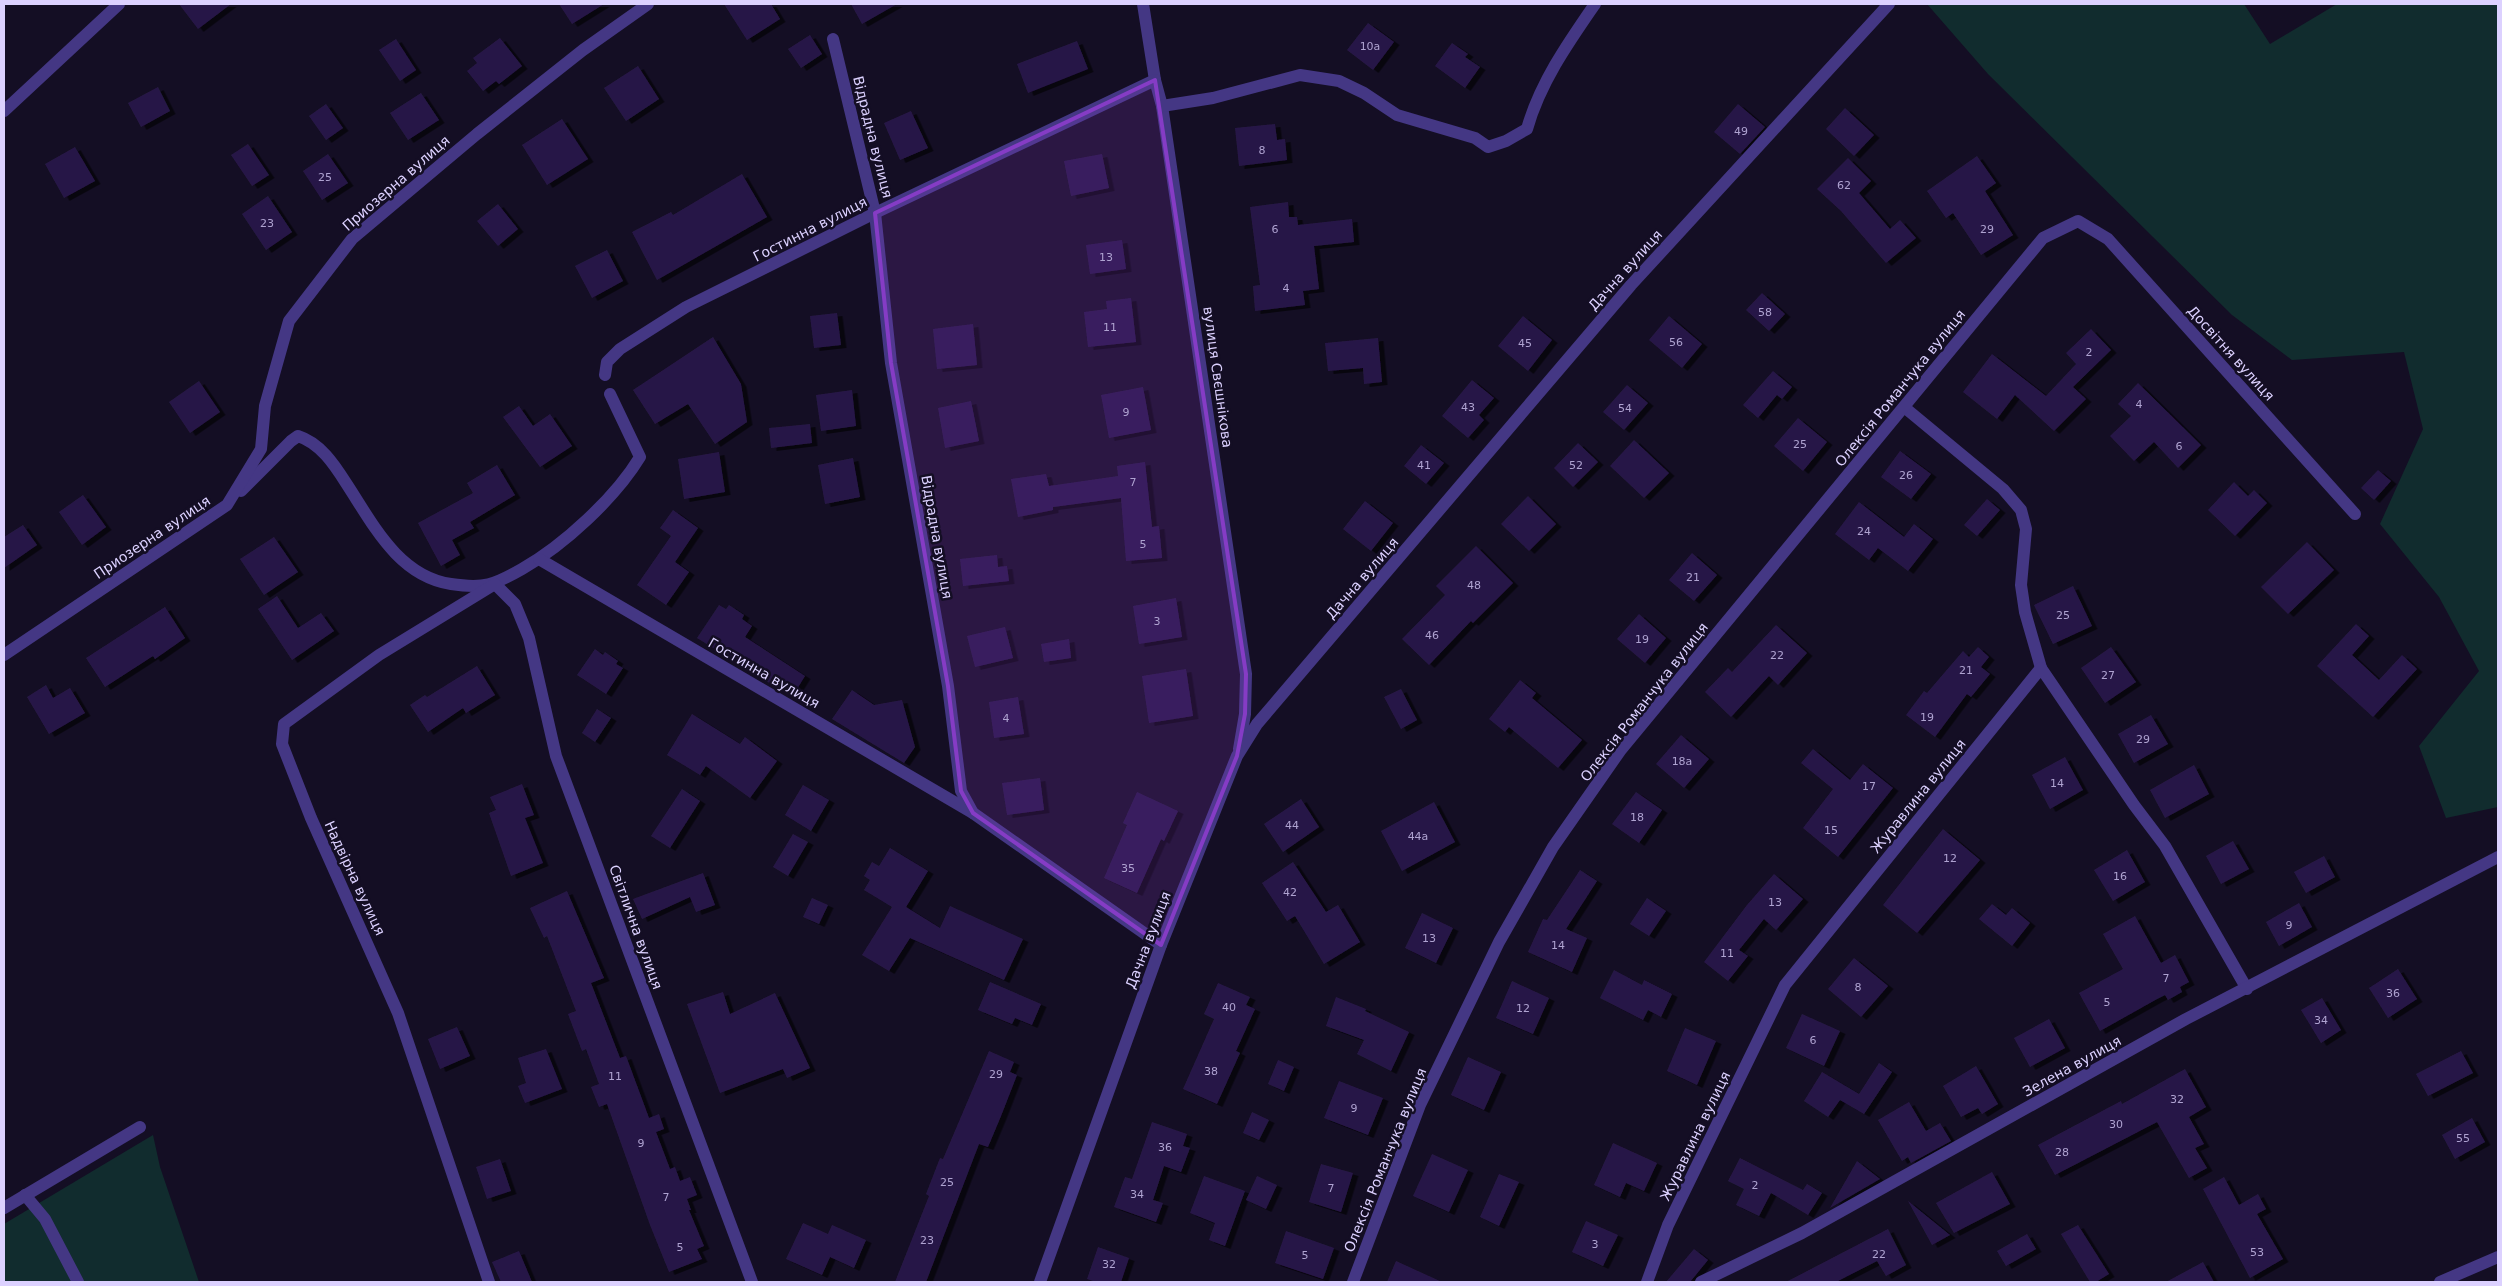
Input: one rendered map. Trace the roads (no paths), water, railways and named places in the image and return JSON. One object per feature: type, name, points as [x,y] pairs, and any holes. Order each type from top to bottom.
[{"type":"street","points":[[4,111],[119,4]]},
{"type":"street","name":"Приозерна вулиця","points":[[4,655],[227,505],[260,449],[265,406],[290,321],[352,240],[476,134],[583,50],[648,4]]},
{"type":"street","name":"вулиця Свєшнікова","points":[[1143,4],[1155,80],[1162,106],[1246,674],[1245,714],[1238,756]]},
{"type":"street","points":[[1162,106],[1213,98],[1300,75],[1339,81],[1364,93],[1397,115],[1475,138],[1488,147],[1506,141],[1527,129],[1534,103],[1568,44],[1595,4]]},
{"type":"street","name":"Дачна вулиця","points":[[1040,1282],[1161,945],[1238,756],[1257,724],[1282,692],[1355,611],[1631,285],[1888,4]]},
{"type":"street","name":"Відрадна вулиця","points":[[833,39],[875,213],[891,364],[948,686],[960,791],[973,813],[1161,945]]},
{"type":"street","name":"Гостинна вулиця","points":[[605,375],[607,362],[620,348],[686,308],[875,213],[1155,80]]},
{"type":"street","name":"Олексія Романчука вулиця","points":[[1353,1282],[1420,1105],[1499,942],[1553,847],[1620,751],[2043,238],[2078,221]]},
{"type":"street","name":"Досвітня вулиця","points":[[2078,221],[2108,239],[2355,514]]},
{"type":"street","points":[[227,505],[298,436],[317,447],[335,465],[376,529],[409,567],[421,576],[439,582],[470,587],[494,584],[539,559],[613,494],[626,480],[640,458],[610,394]]},
{"type":"street","points":[[1904,407],[2003,489],[2022,510],[2026,529],[2021,585],[2025,612],[2041,668],[2134,805],[2166,846],[2247,989]]},
{"type":"street","name":"Гостинна вулиця","points":[[539,559],[973,813]]},
{"type":"street","name":"Надвірна вулиця","points":[[489,1282],[398,1013],[382,972],[310,818],[282,744],[284,724],[379,655],[494,584]]},
{"type":"street","name":"Світлична вулиця","points":[[494,584],[515,604],[529,638],[556,756],[752,1282]]},
{"type":"street","name":"Журавлина вулиця","points":[[1647,1282],[1668,1225],[1785,985],[2041,668]]},
{"type":"street","name":"Зелена вулиця","points":[[1701,1282],[1802,1233],[2169,1028],[2498,857]]},
{"type":"street","points":[[4,1208],[140,1127]]},
{"type":"street","points":[[25,1195],[45,1219],[78,1282]]},
{"type":"street","points":[[2440,1282],[2498,1257]]}]
